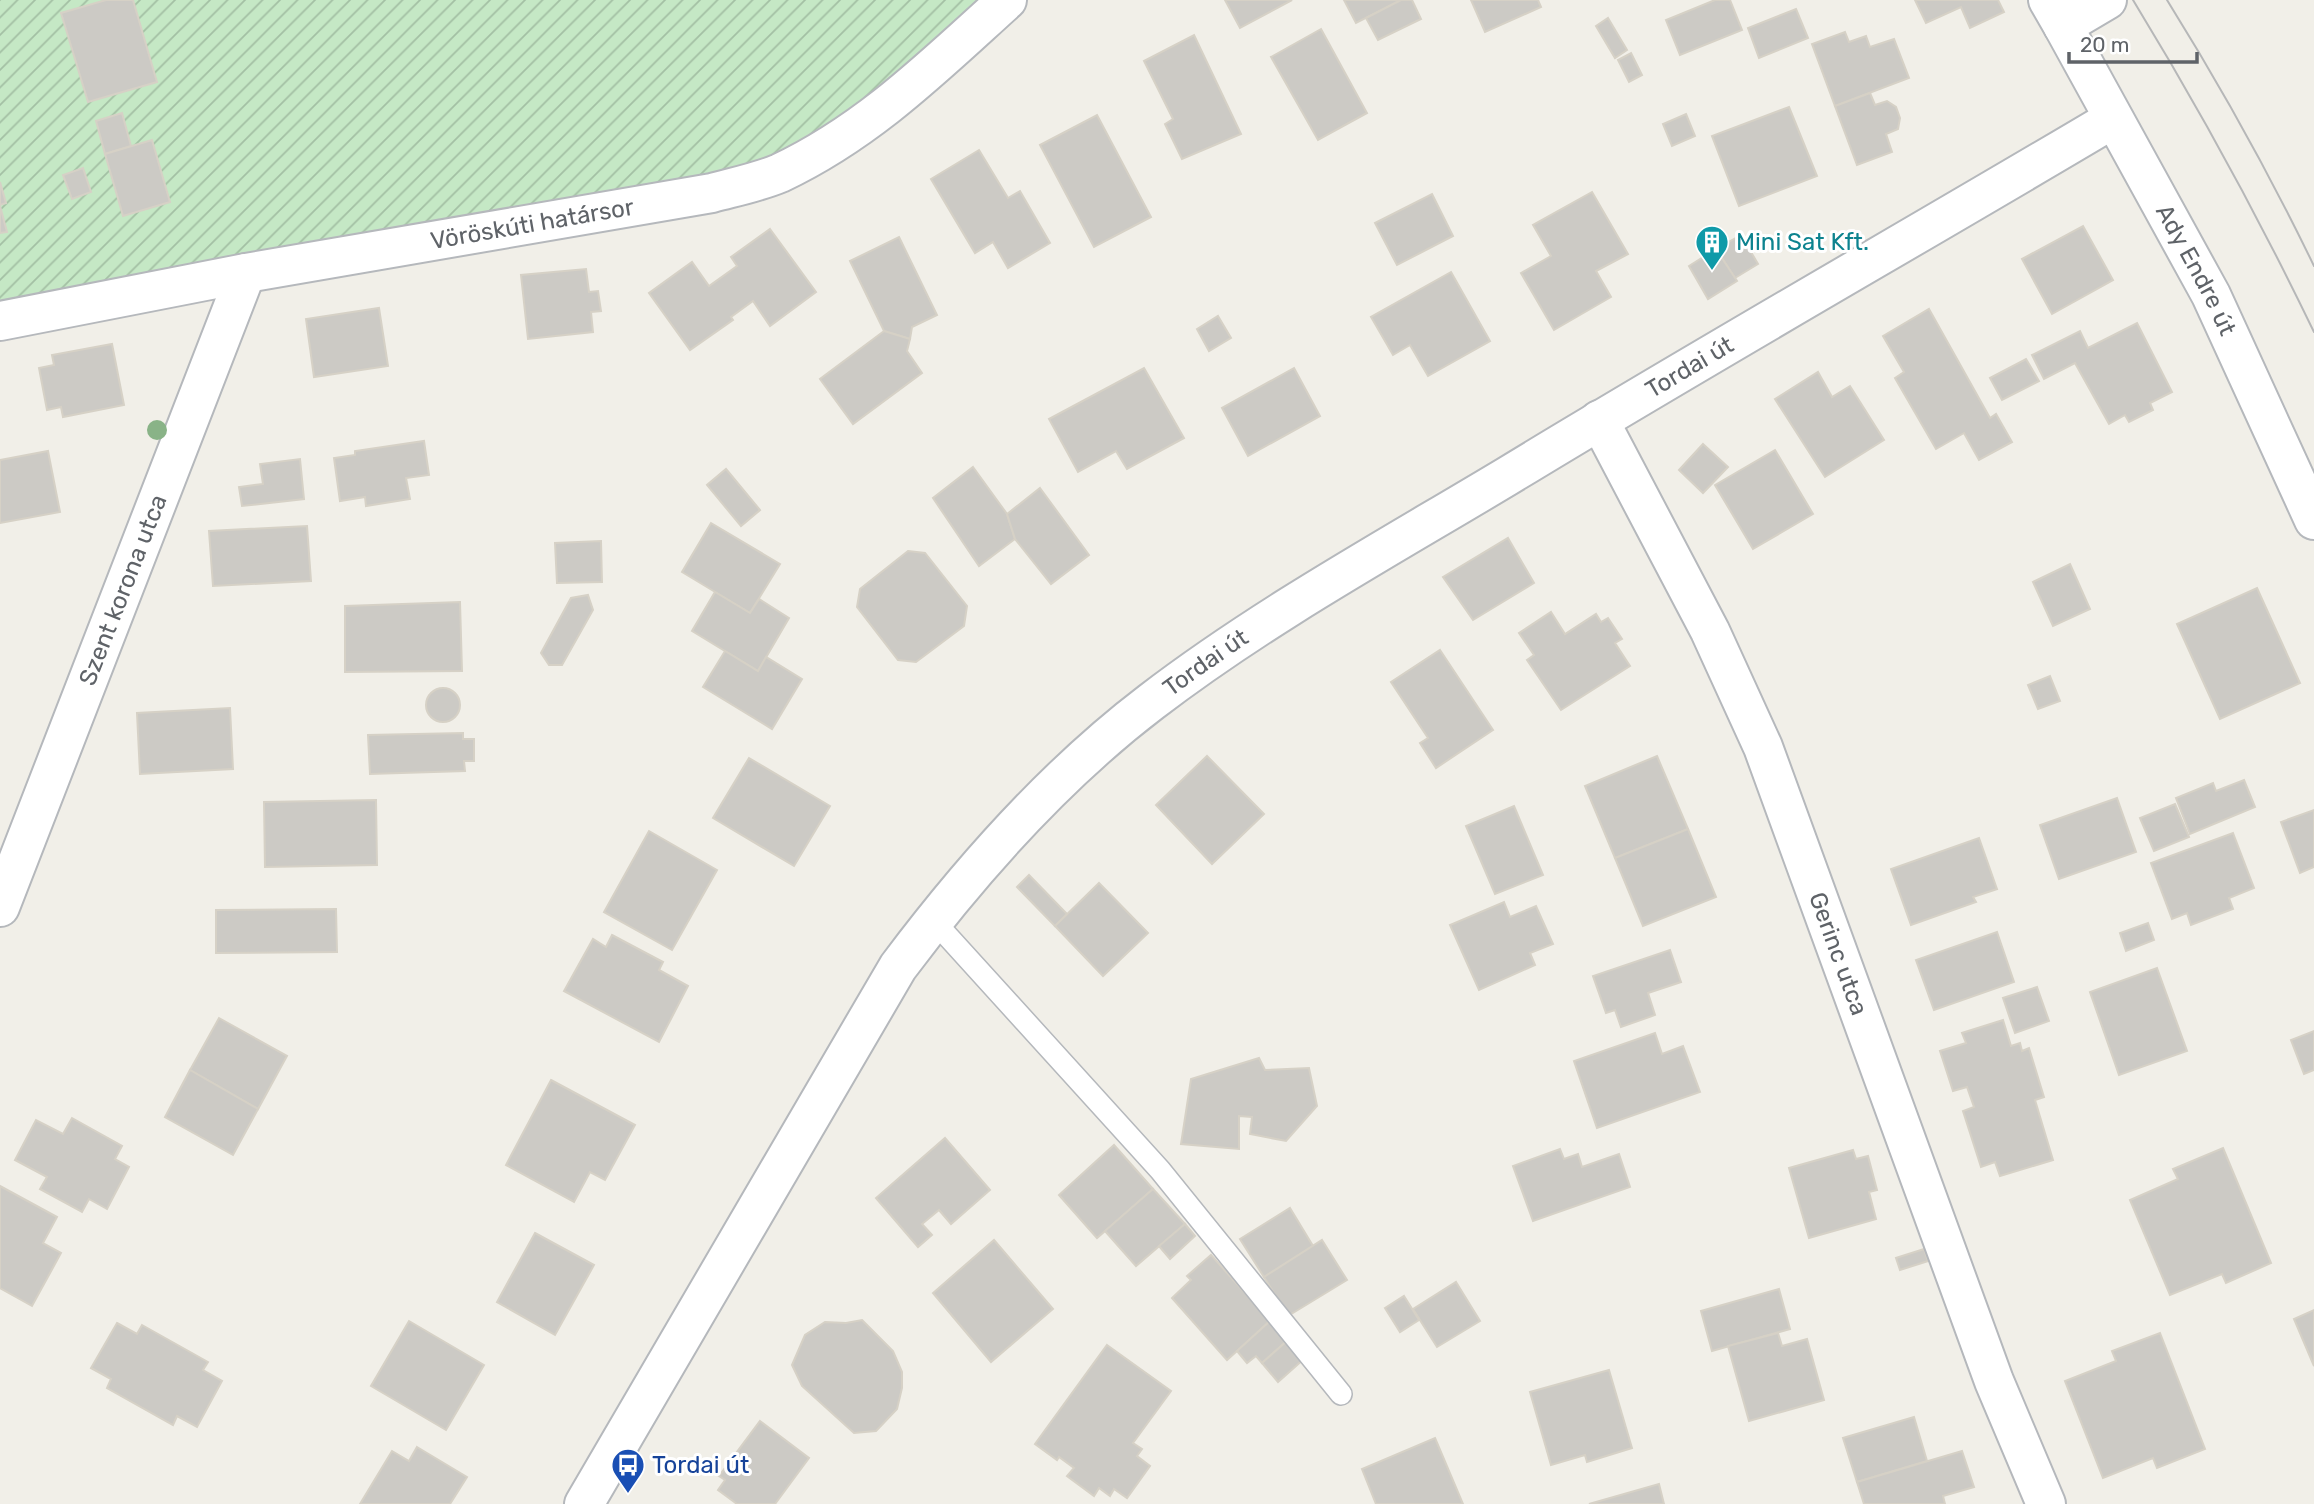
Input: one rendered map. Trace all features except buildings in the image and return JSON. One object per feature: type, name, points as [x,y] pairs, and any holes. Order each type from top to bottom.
[{"type":"street","name":"Vöröskúti határsor","points":[[0,321],[246,273],[712,193],[777,174],[841,140],[892,103],[1006,0]]},
{"type":"street","points":[[2055,13],[2107,0]]},
{"type":"street","name":"Ady Endre út","points":[[2055,13],[2211,295],[2314,520]]},
{"type":"street","name":"Tordai út","points":[[583,1504],[898,967],[933,920],[993,851],[1089,753],[1152,701],[1256,628],[1599,420],[2113,119]]},
{"type":"street","name":"Szent korona utca","points":[[0,907],[246,273]]},
{"type":"street","name":"Gerinc utca","points":[[1599,420],[1710,631],[1763,747],[1994,1381],[2046,1504]]},
{"type":"lane","points":[[933,920],[1160,1170],[1341,1394]]},
{"type":"green space","points":[[0,0],[1007,0],[777,174],[0,327]]},
{"type":"tram line","points":[[2133,0],[2228,164],[2314,332]]},
{"type":"tram line","points":[[2167,0],[2244,131],[2314,266]]},
{"type":"place","name":"Mini Sat Kft.","points":[[1712,272]]},
{"type":"place","name":"Tordai út","points":[[628,1495]]}]
